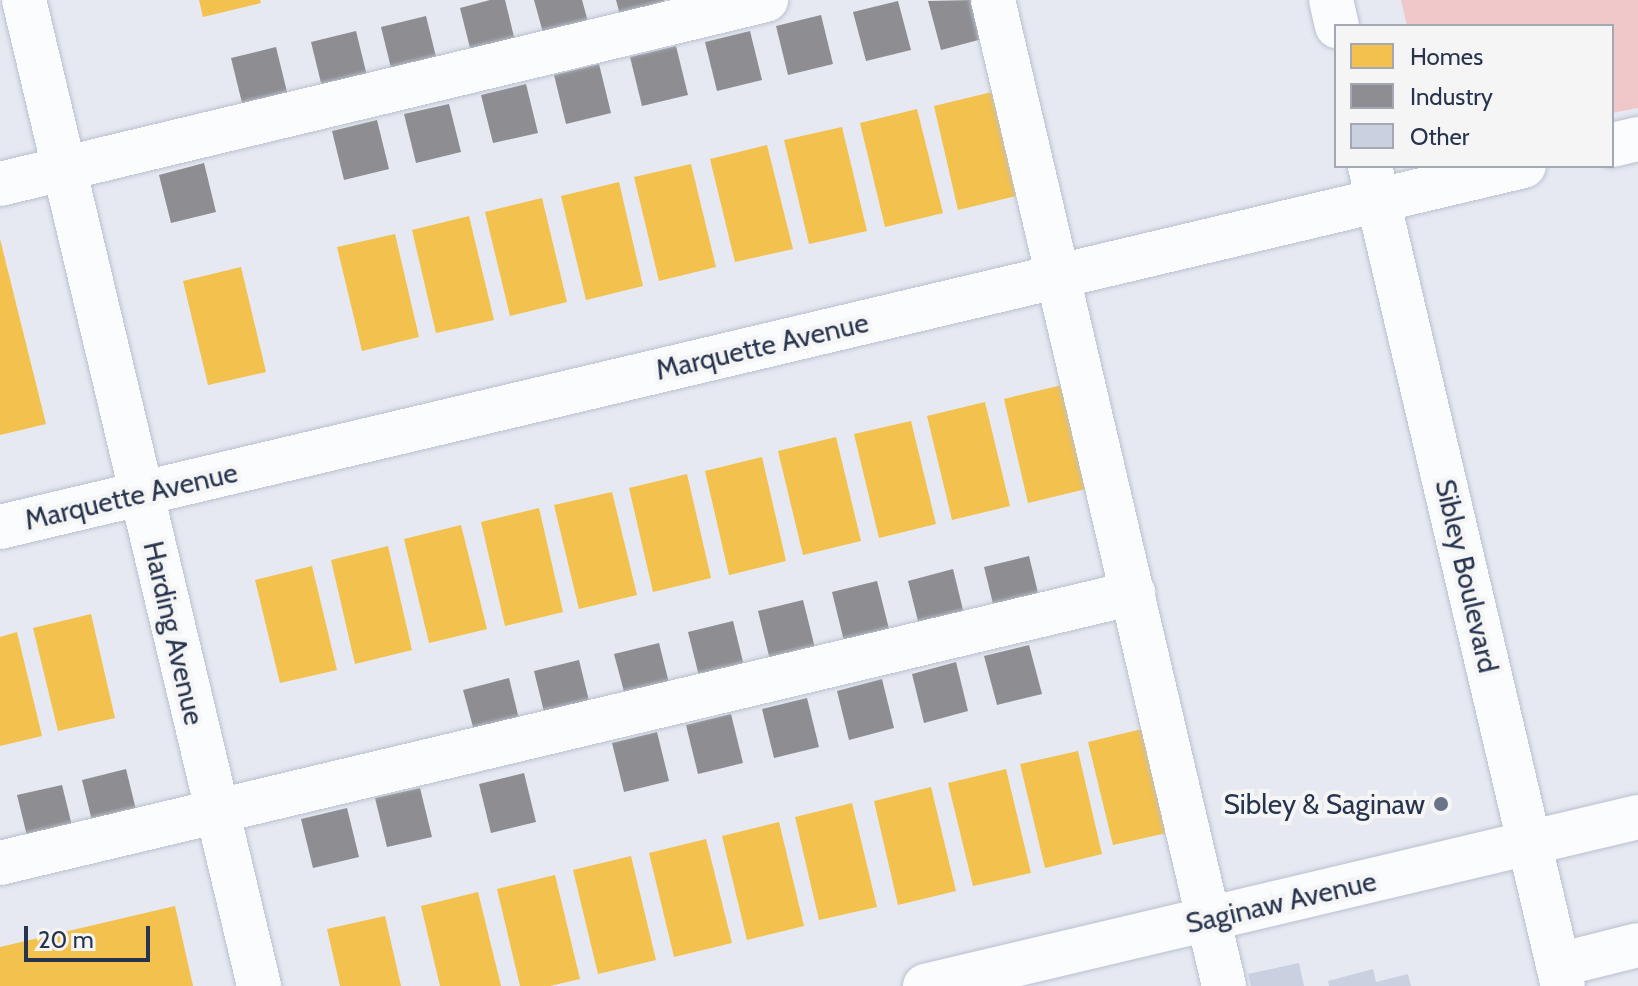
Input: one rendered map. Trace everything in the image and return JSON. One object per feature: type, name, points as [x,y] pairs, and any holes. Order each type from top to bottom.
[{"type":"street","name":"Harding Avenue","points":[[24,0],[259,986]]},
{"type":"street","points":[[0,184],[766,0]]},
{"type":"street","points":[[993,0],[1224,986]]},
{"type":"street","points":[[1331,0],[1337,24]]},
{"type":"street","points":[[1614,145],[1638,139]]},
{"type":"street","name":"Marquette Avenue","points":[[0,527],[1058,276],[1374,183],[1506,168]]},
{"type":"street","name":"Sibley Boulevard","points":[[1374,183],[1561,976]]},
{"type":"street","points":[[0,863],[1133,593]]},
{"type":"street","name":"Saginaw Avenue","points":[[925,986],[1638,817]]},
{"type":"street","points":[[1561,976],[1638,945]]},
{"type":"shaded area","points":[[1401,0],[1638,0],[1638,108],[1614,113],[1614,24],[1407,24]]},
{"type":"building: Homes","points":[[199,0],[260,0],[261,3],[203,17]]},
{"type":"building: Homes","points":[[992,92],[1016,196],[958,210],[934,106]]},
{"type":"building: Homes","points":[[917,109],[943,213],[885,227],[860,123]]},
{"type":"building: Homes","points":[[842,127],[867,231],[809,244],[784,140]]},
{"type":"building: Homes","points":[[767,145],[793,249],[735,262],[710,159]]},
{"type":"building: Homes","points":[[691,164],[716,267],[659,281],[634,177]]},
{"type":"building: Homes","points":[[619,182],[643,286],[586,300],[561,196]]},
{"type":"building: Homes","points":[[542,198],[567,302],[510,316],[485,212]]},
{"type":"building: Homes","points":[[469,216],[494,320],[436,333],[412,230]]},
{"type":"building: Homes","points":[[395,234],[419,337],[362,351],[337,247]]},
{"type":"building: Homes","points":[[0,239],[46,424],[0,435]]},
{"type":"building: Homes","points":[[241,267],[266,372],[208,385],[183,281]]},
{"type":"building: Homes","points":[[1062,385],[1086,489],[1028,503],[1004,399]]},
{"type":"building: Homes","points":[[985,402],[1010,506],[952,520],[927,416]]},
{"type":"building: Homes","points":[[911,421],[936,524],[879,538],[854,434]]},
{"type":"building: Homes","points":[[836,437],[861,541],[803,555],[778,451]]},
{"type":"building: Homes","points":[[762,457],[786,561],[729,575],[705,471]]},
{"type":"building: Homes","points":[[687,474],[711,578],[653,592],[629,488]]},
{"type":"building: Homes","points":[[612,492],[637,595],[579,609],[554,505]]},
{"type":"building: Homes","points":[[539,508],[563,612],[505,626],[481,522]]},
{"type":"building: Homes","points":[[461,525],[487,629],[429,643],[404,539]]},
{"type":"building: Homes","points":[[388,546],[412,650],[355,664],[331,560]]},
{"type":"building: Homes","points":[[312,566],[337,670],[280,683],[255,580]]},
{"type":"building: Homes","points":[[91,614],[115,718],[58,731],[33,628]]},
{"type":"building: Homes","points":[[17,632],[42,736],[0,746],[0,637]]},
{"type":"building: Homes","points":[[1146,728],[1171,832],[1113,845],[1088,742]]},
{"type":"building: Homes","points":[[1078,751],[1102,854],[1045,868],[1020,764]]},
{"type":"building: Homes","points":[[1006,769],[1031,873],[973,886],[948,783]]},
{"type":"building: Homes","points":[[931,787],[956,891],[898,905],[874,801]]},
{"type":"building: Homes","points":[[852,803],[877,907],[819,920],[795,817]]},
{"type":"building: Homes","points":[[779,822],[804,926],[747,940],[722,836]]},
{"type":"building: Homes","points":[[706,839],[732,943],[674,957],[649,853]]},
{"type":"building: Homes","points":[[631,856],[656,960],[598,974],[573,870]]},
{"type":"building: Homes","points":[[555,875],[580,979],[550,986],[520,986],[497,889]]},
{"type":"building: Homes","points":[[478,892],[501,986],[440,986],[421,906]]},
{"type":"building: Homes","points":[[175,906],[193,986],[0,986],[0,947]]},
{"type":"building: Homes","points":[[385,916],[401,986],[340,986],[327,929]]},
{"type":"building: Industry","points":[[490,0],[505,0],[516,45],[472,56],[460,8]]},
{"type":"building: Industry","points":[[534,0],[582,0],[590,29],[545,40]]},
{"type":"building: Industry","points":[[616,0],[664,0],[666,10],[622,22]]},
{"type":"building: Industry","points":[[976,0],[986,38],[941,50],[928,1]]},
{"type":"building: Industry","points":[[898,1],[911,50],[866,61],[853,12]]},
{"type":"building: Industry","points":[[821,15],[833,64],[788,75],[776,26]]},
{"type":"building: Industry","points":[[426,16],[438,65],[393,76],[381,27]]},
{"type":"building: Industry","points":[[356,31],[368,80],[323,91],[311,42]]},
{"type":"building: Industry","points":[[750,31],[762,80],[717,91],[705,42]]},
{"type":"building: Industry","points":[[676,46],[688,95],[642,106],[630,57]]},
{"type":"building: Industry","points":[[276,47],[288,96],[243,107],[231,58]]},
{"type":"building: Industry","points":[[599,64],[611,113],[566,124],[554,75]]},
{"type":"building: Industry","points":[[526,84],[538,133],[493,143],[481,95]]},
{"type":"building: Industry","points":[[449,104],[461,152],[416,163],[404,114]]},
{"type":"building: Industry","points":[[377,120],[389,169],[344,180],[332,131]]},
{"type":"building: Industry","points":[[204,163],[216,212],[171,223],[159,175]]},
{"type":"building: Industry","points":[[1029,556],[1041,605],[996,616],[984,567]]},
{"type":"building: Industry","points":[[953,569],[965,618],[920,629],[908,581]]},
{"type":"building: Industry","points":[[877,581],[889,629],[844,641],[832,592]]},
{"type":"building: Industry","points":[[803,600],[815,648],[770,660],[758,611]]},
{"type":"building: Industry","points":[[733,621],[745,670],[700,680],[688,632]]},
{"type":"building: Industry","points":[[659,643],[671,691],[627,703],[614,654]]},
{"type":"building: Industry","points":[[1029,645],[1042,694],[997,705],[984,656]]},
{"type":"building: Industry","points":[[579,660],[591,709],[546,720],[534,671]]},
{"type":"building: Industry","points":[[956,662],[968,711],[924,723],[912,674]]},
{"type":"building: Industry","points":[[509,678],[521,727],[476,738],[463,690]]},
{"type":"building: Industry","points":[[882,679],[894,728],[849,740],[837,691]]},
{"type":"building: Industry","points":[[807,698],[819,747],[774,758],[762,709]]},
{"type":"building: Industry","points":[[731,714],[743,763],[698,774],[686,725]]},
{"type":"building: Industry","points":[[657,732],[669,781],[624,792],[612,743]]},
{"type":"building: Industry","points":[[126,769],[138,818],[94,829],[82,780]]},
{"type":"building: Industry","points":[[524,773],[536,822],[491,833],[479,784]]},
{"type":"building: Industry","points":[[62,785],[74,834],[29,844],[17,795]]},
{"type":"building: Industry","points":[[420,788],[432,837],[387,847],[375,798]]},
{"type":"building: Industry","points":[[347,808],[359,857],[313,868],[301,819]]},
{"type":"building: Other","points":[[1299,963],[1304,986],[1251,986],[1248,974]]},
{"type":"building: Other","points":[[1373,969],[1376,982],[1408,974],[1411,986],[1329,986],[1328,981]]},
{"type":"place","name":"Sibley & Saginaw","points":[[1441,804]]}]
